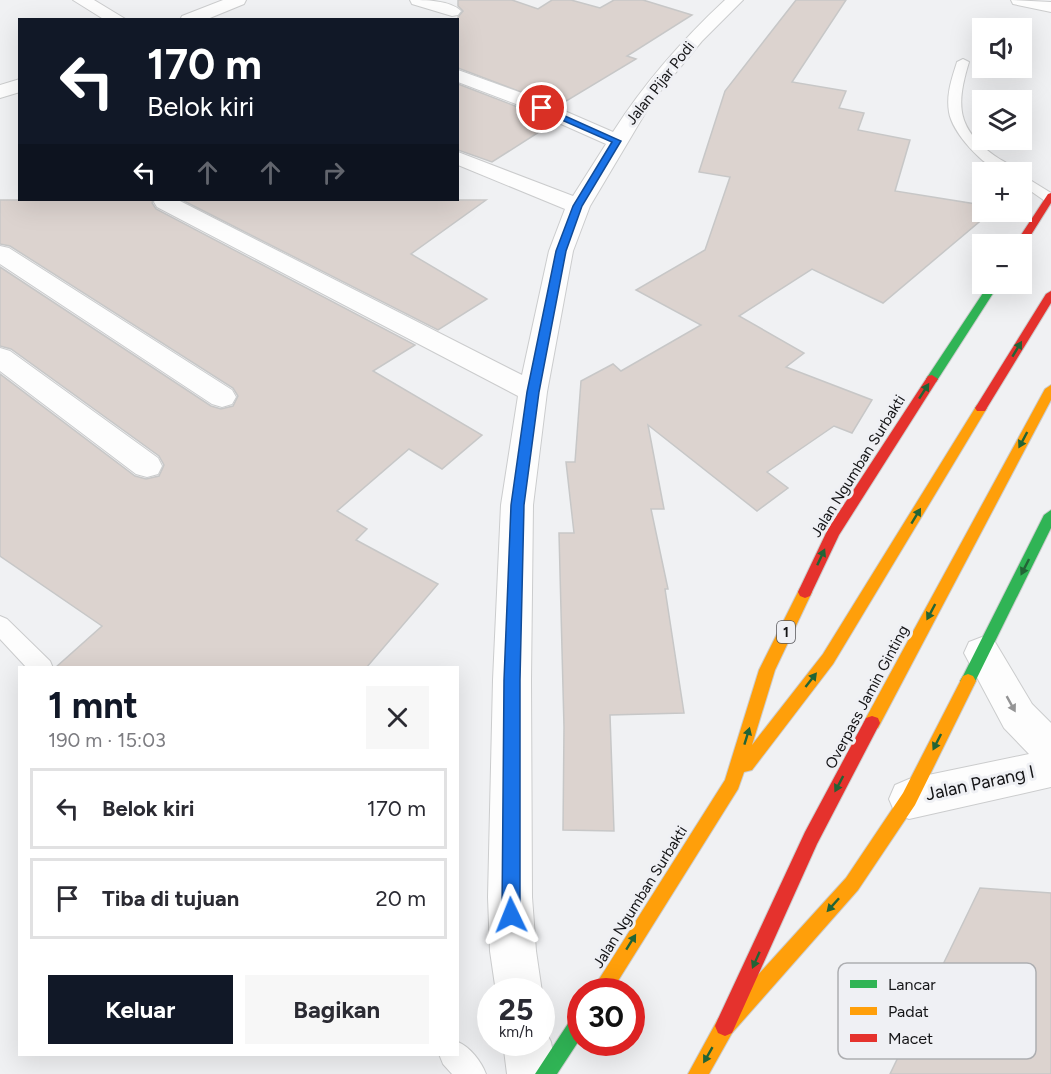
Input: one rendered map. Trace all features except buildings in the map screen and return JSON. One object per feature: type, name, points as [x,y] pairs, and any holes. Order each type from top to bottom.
[{"type":"highway","points":[[1026,234],[1050,197]]},
{"type":"highway","name":"Jalan Ngumban Surbakti","points":[[609,978],[732,783],[767,670],[832,533],[987,294]]},
{"type":"highway","name":"1","points":[[732,783],[828,659],[1051,294]]},
{"type":"highway","name":"Overpass Jamin Ginting","points":[[725,1026],[811,838],[1051,389]]},
{"type":"highway","points":[[698,1074],[725,1026],[852,884],[909,799],[1051,515]]},
{"type":"highway","points":[[545,1074],[567,1042]]},
{"type":"street","points":[[81,0],[115,18]]},
{"type":"street","points":[[193,18],[238,0]]},
{"type":"street","points":[[418,0],[452,11]]},
{"type":"street","name":"Jalan Pijar Podi","points":[[517,978],[510,897],[512,680],[517,505],[533,392],[559,259],[578,206],[645,98],[688,45],[735,0]]},
{"type":"street","points":[[1019,0],[1051,7]]},
{"type":"street","points":[[459,76],[523,100],[617,141]]},
{"type":"street","points":[[459,159],[578,206]]},
{"type":"street","points":[[165,202],[533,392]]},
{"type":"street","points":[[0,253],[222,397]]},
{"type":"street","points":[[0,357],[147,466]]},
{"type":"street","name":"Jalan Parang I","points":[[982,653],[1018,716],[1051,750]]},
{"type":"street","name":"Jalan Parang I","points":[[909,799],[1051,768]]},
{"type":"street","points":[[529,1056],[532,1074]]},
{"type":"lane","points":[[963,62],[954,97],[955,111],[964,135],[974,148],[996,162]]},
{"type":"lane","points":[[1032,185],[1050,197]]},
{"type":"lane","points":[[0,625],[40,666]]},
{"type":"lane","points":[[455,1056],[472,1074]]},
{"type":"traffic: fast","points":[[932,379],[987,294]]},
{"type":"traffic: fast","points":[[968,681],[1051,515]]},
{"type":"traffic: fast","points":[[545,1074],[567,1042]]},
{"type":"traffic: slow","points":[[872,723],[1051,389]]},
{"type":"traffic: slow","points":[[746,765],[828,659],[981,408]]},
{"type":"traffic: slow","points":[[609,978],[732,783],[767,670],[805,592]]},
{"type":"traffic: slow","points":[[698,1074],[725,1026],[852,884],[909,799],[968,681]]},
{"type":"traffic: jam","points":[[1026,234],[1051,196]]},
{"type":"traffic: jam","points":[[981,408],[1051,294]]},
{"type":"traffic: jam","points":[[805,592],[833,533],[932,379]]},
{"type":"traffic: jam","points":[[725,1026],[811,838],[872,723]]},
{"type":"route","points":[[511,915],[512,680],[517,505],[533,392],[561,251],[578,206],[617,141],[542,108]]}]
